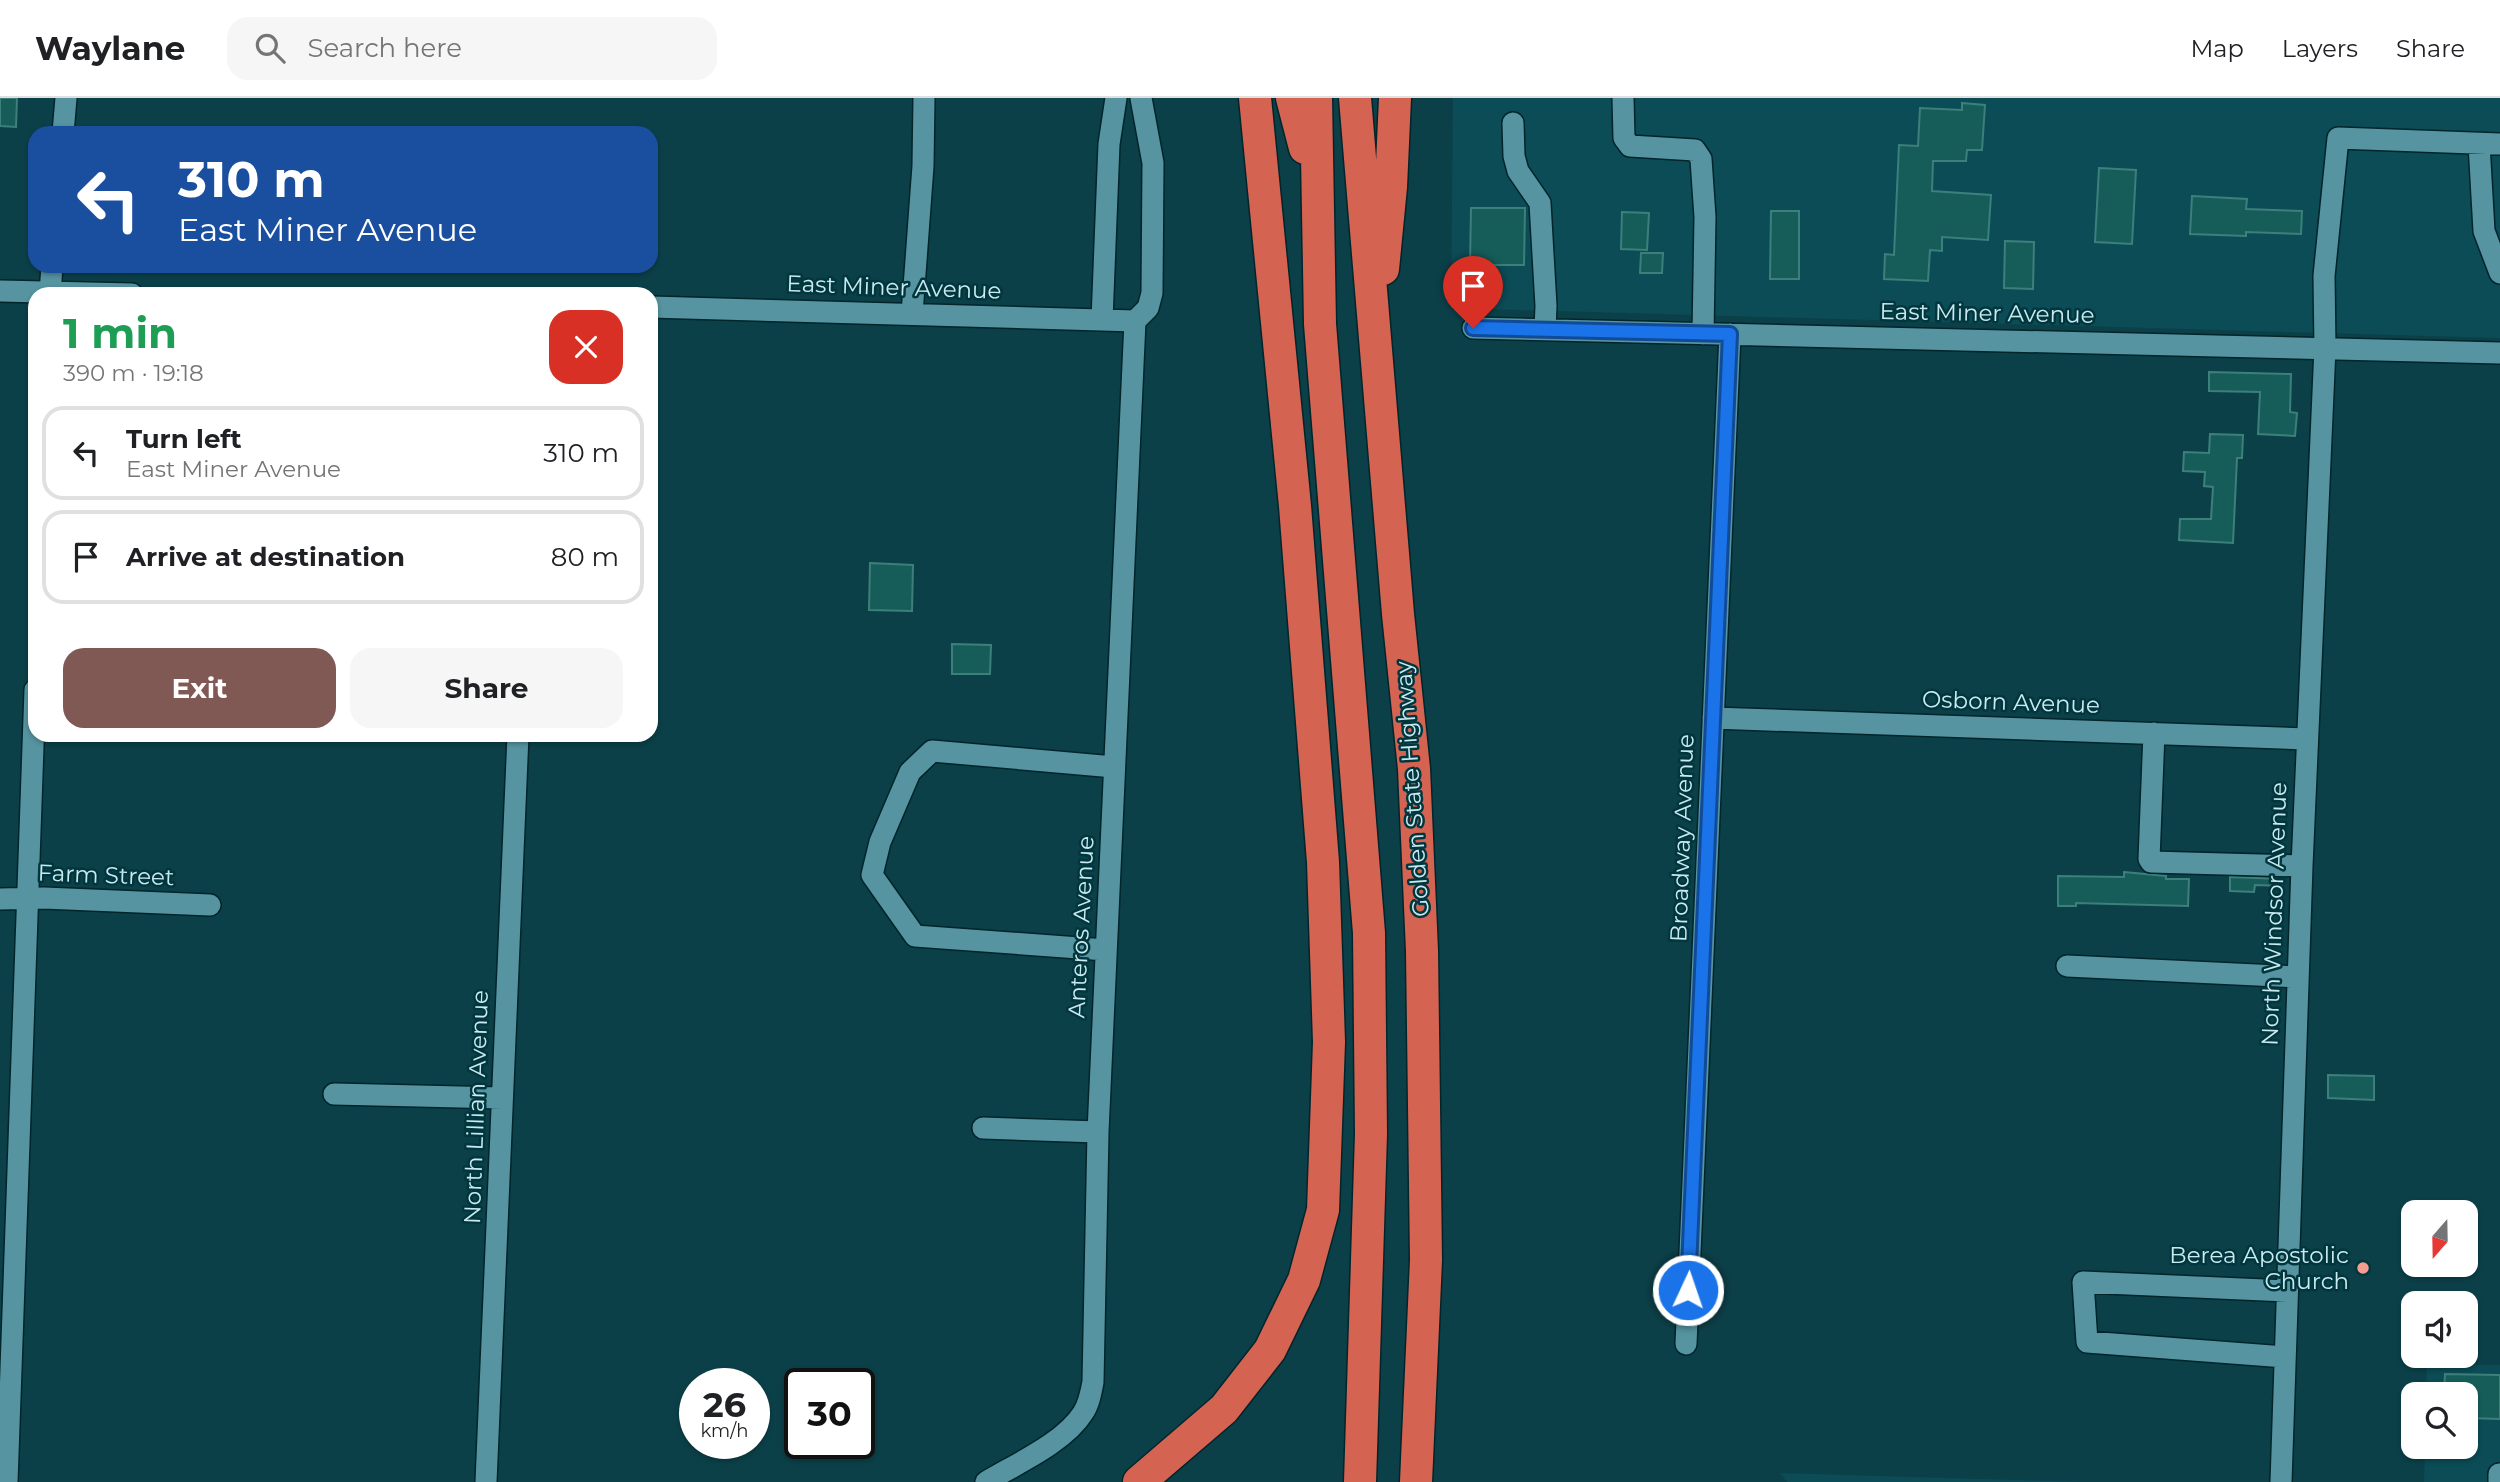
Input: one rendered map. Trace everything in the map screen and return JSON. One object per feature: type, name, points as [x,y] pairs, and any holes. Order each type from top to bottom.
[{"type":"highway","points":[[1139,1482],[1224,1409],[1270,1350],[1304,1280],[1323,1210],[1329,1042],[1323,862],[1295,506],[1255,98]]},
{"type":"highway","points":[[1292,98],[1319,204]]},
{"type":"highway","points":[[1316,98],[1320,324],[1368,933],[1371,1133],[1360,1482]]},
{"type":"highway","name":"Golden State Highway","points":[[1355,98],[1414,769],[1422,951],[1426,1260],[1416,1482]]},
{"type":"highway","points":[[1376,347],[1391,187],[1395,98]]},
{"type":"street","points":[[64,126],[66,98]]},
{"type":"street","points":[[912,314],[923,166],[924,98]]},
{"type":"street","points":[[1102,320],[1109,144],[1116,98]]},
{"type":"street","points":[[1135,321],[1148,308],[1152,293],[1153,267],[1153,163],[1142,98]]},
{"type":"street","points":[[1623,98],[1624,138],[1630,146],[1695,150],[1701,159],[1705,217],[1703,334]]},
{"type":"street","points":[[1513,123],[1514,156],[1518,171],[1540,202],[1545,329]]},
{"type":"street","name":"North Windsor Avenue","points":[[2281,1482],[2302,866],[2325,348],[2324,276],[2338,138],[2490,144]]},
{"type":"street","points":[[2490,144],[2484,231],[2500,273]]},
{"type":"street","points":[[0,291],[28,292]]},
{"type":"street","name":"East Miner Avenue","points":[[658,307],[1135,321]]},
{"type":"street","name":"Anteros Avenue","points":[[986,1482],[1071,1428],[1083,1413],[1093,1382],[1098,1132],[1135,321]]},
{"type":"street","name":"East Miner Avenue","points":[[1473,328],[2500,353]]},
{"type":"street","name":"Broadway Avenue","points":[[1686,1345],[1730,334]]},
{"type":"street","name":"Osborn Avenue","points":[[1713,718],[2307,739]]},
{"type":"street","points":[[2154,733],[2151,862],[2302,866]]},
{"type":"street","points":[[7,1482],[33,742]]},
{"type":"street","name":"North Lillian Avenue","points":[[486,1482],[518,742]]},
{"type":"street","points":[[1106,950],[915,936],[872,875],[880,842],[910,772],[933,751],[1114,767]]},
{"type":"street","name":"Farm Street","points":[[0,899],[210,905]]},
{"type":"street","points":[[2067,966],[2298,977]]},
{"type":"street","points":[[334,1094],[502,1098]]},
{"type":"street","points":[[984,1128],[1098,1132]]},
{"type":"street","points":[[2285,1357],[2087,1342],[2083,1282],[2287,1291]]},
{"type":"shaded area","points":[[1453,98],[2500,98],[2500,338],[1451,308]]},
{"type":"shaded area","points":[[2500,1365],[2500,1482],[2424,1482],[2425,1459],[2478,1459],[2478,1382],[2426,1382],[2427,1368]]},
{"type":"shaded area","points":[[1780,1473],[1979,1479],[2085,1482],[1787,1482]]},
{"type":"building","points":[[0,98],[17,98],[16,127],[0,126]]},
{"type":"building","points":[[1962,103],[1985,105],[1982,150],[1967,150],[1966,161],[1933,161],[1932,191],[1991,195],[1988,240],[1942,237],[1942,251],[1930,250],[1928,281],[1884,279],[1885,254],[1894,255],[1899,145],[1918,146],[1920,108],[1962,110]]},
{"type":"building","points":[[2099,168],[2136,170],[2132,244],[2095,242]]},
{"type":"building","points":[[2192,196],[2247,199],[2246,209],[2302,211],[2301,234],[2190,234]]},
{"type":"building","points":[[1471,208],[1525,208],[1524,265],[1470,265]]},
{"type":"building","points":[[1771,211],[1799,211],[1799,279],[1770,279]]},
{"type":"building","points":[[1622,212],[1649,213],[1647,250],[1621,249]]},
{"type":"building","points":[[2005,241],[2034,242],[2033,289],[2004,288]]},
{"type":"building","points":[[1641,253],[1663,253],[1662,273],[1640,273]]},
{"type":"building","points":[[2209,372],[2291,374],[2290,412],[2297,413],[2295,436],[2258,434],[2260,392],[2209,391]]},
{"type":"building","points":[[2210,434],[2243,435],[2242,458],[2237,458],[2233,543],[2179,540],[2180,519],[2211,519],[2213,487],[2204,486],[2205,472],[2183,471],[2184,452],[2209,453]]},
{"type":"building","points":[[870,563],[913,565],[912,611],[869,610]]},
{"type":"building","points":[[952,644],[991,645],[990,674],[952,674]]},
{"type":"building","points":[[2124,872],[2166,876],[2166,879],[2189,879],[2188,906],[2076,903],[2076,906],[2058,906],[2058,876],[2124,877]]},
{"type":"building","points":[[2230,877],[2282,879],[2282,886],[2255,885],[2254,892],[2230,891]]},
{"type":"building","points":[[2328,1075],[2374,1076],[2374,1100],[2328,1098]]},
{"type":"building","points":[[2445,1374],[2500,1375],[2500,1419],[2478,1418],[2478,1382],[2445,1382]]},
{"type":"place","name":"Berea Apostolic Church","points":[[2363,1268]]},
{"type":"route","points":[[1473,328],[1730,334],[1688,1290]]}]
